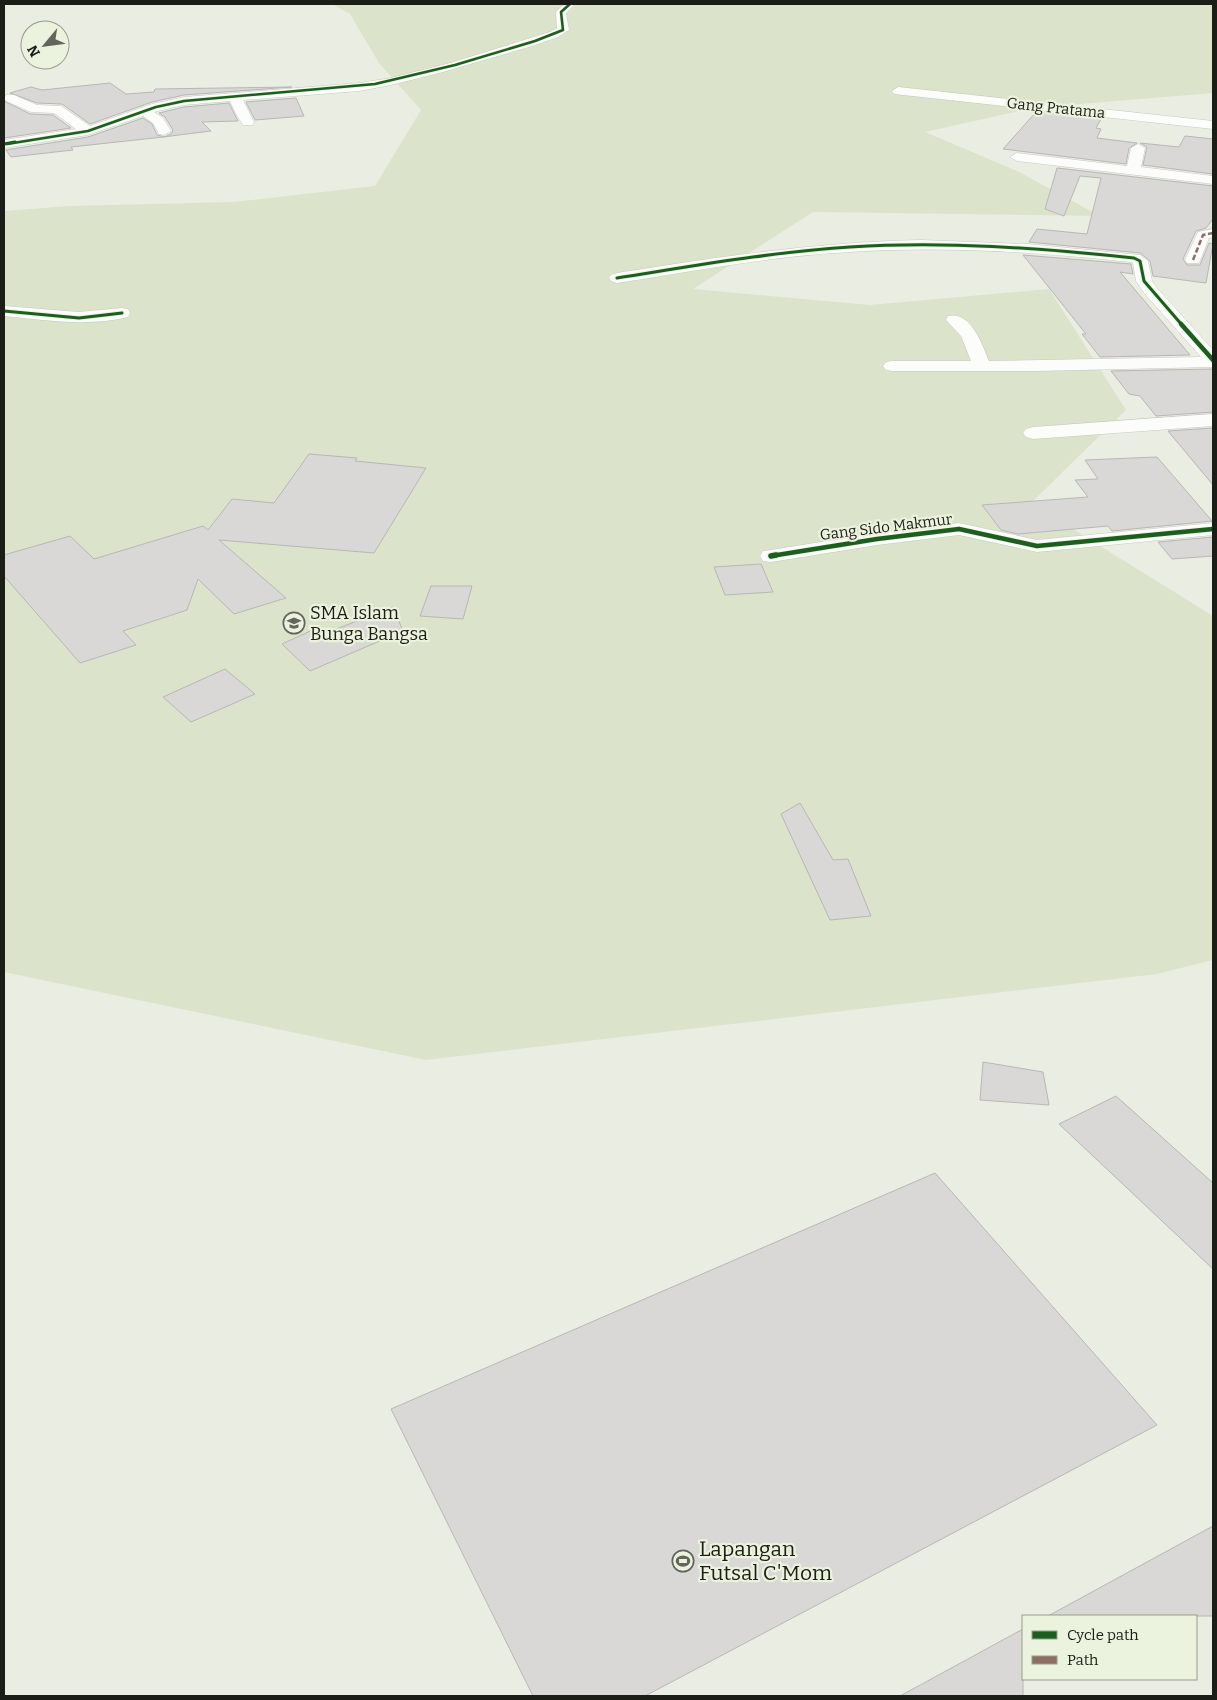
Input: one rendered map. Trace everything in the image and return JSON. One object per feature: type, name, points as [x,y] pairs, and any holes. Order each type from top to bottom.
[{"type":"street","points":[[4,144],[88,131],[145,111],[184,101],[359,87],[382,84],[440,70],[522,46],[563,30],[562,12],[570,4]]},
{"type":"street","name":"Gang Pratama","points":[[898,91],[1213,125]]},
{"type":"street","points":[[235,97],[242,114],[248,122]]},
{"type":"street","points":[[10,98],[35,109],[57,109],[88,131]]},
{"type":"street","points":[[145,111],[158,121],[164,131]]},
{"type":"street","points":[[1133,170],[1138,148]]},
{"type":"street","points":[[1017,157],[1213,180]]},
{"type":"street","points":[[1193,260],[1203,235],[1213,233]]},
{"type":"street","points":[[617,278],[781,254],[849,248],[954,246],[1010,248],[1130,258],[1140,261],[1144,281],[1151,292],[1213,361]]},
{"type":"street","points":[[4,311],[88,317],[110,316],[122,313]]},
{"type":"street","points":[[954,320],[966,328],[982,366]]},
{"type":"street","points":[[892,366],[1213,361]]},
{"type":"street","points":[[1034,433],[1212,422]]},
{"type":"street","name":"Gang Sido Makmur","points":[[771,556],[878,538],[959,529],[1037,546],[1213,528]]},
{"type":"green space","points":[[332,4],[1213,4],[1213,93],[1032,108],[925,132],[1019,172],[1100,216],[813,212],[693,289],[870,305],[1049,289],[1126,410],[1031,503],[1213,616],[1213,960],[1157,974],[426,1060],[4,972],[4,211],[69,206],[233,202],[375,186],[421,110],[379,63],[350,14]]},
{"type":"building","points":[[110,83],[126,94],[154,92],[155,89],[292,87],[184,95],[152,102],[90,124],[62,104],[37,103],[10,93],[31,87],[42,90]]},
{"type":"building","points":[[296,98],[304,116],[255,120],[246,102]]},
{"type":"building","points":[[4,101],[30,114],[53,115],[71,128],[4,138]]},
{"type":"building","points":[[229,103],[238,121],[202,122],[211,131],[166,137],[173,130],[165,117],[159,113],[184,107]]},
{"type":"building","points":[[1036,112],[1101,119],[1096,128],[1101,129],[1097,138],[1137,143],[1129,148],[1126,164],[1003,149]]},
{"type":"building","points":[[143,118],[152,124],[157,135],[164,137],[71,147],[73,150],[11,157],[6,150],[88,137]]},
{"type":"building","points":[[1185,136],[1213,139],[1213,174],[1143,165],[1147,147],[1140,143],[1179,147]]},
{"type":"building","points":[[1057,168],[1213,186],[1213,219],[1206,228],[1196,231],[1183,259],[1187,265],[1200,265],[1209,243],[1213,244],[1206,283],[1153,276],[1150,261],[1140,253],[1029,242],[1037,229],[1087,234],[1101,178],[1080,176],[1064,216],[1045,209]]},
{"type":"building","points":[[1023,255],[1131,264],[1133,274],[1120,272],[1190,355],[1100,357],[1082,334],[1086,334]]},
{"type":"building","points":[[1213,369],[1213,412],[1156,416],[1140,396],[1129,394],[1111,371]]},
{"type":"building","points":[[1213,428],[1213,485],[1168,431]]},
{"type":"building","points":[[309,454],[357,458],[355,461],[426,468],[374,553],[219,540],[286,598],[234,614],[198,579],[187,610],[123,631],[136,645],[80,663],[4,576],[4,555],[70,536],[94,559],[203,526],[208,530],[232,499],[274,503]]},
{"type":"building","points":[[1157,457],[1212,521],[1112,531],[1108,526],[1018,534],[1001,530],[982,505],[1088,497],[1075,480],[1098,479],[1085,460]]},
{"type":"building","points":[[1213,537],[1213,556],[1172,559],[1158,542]]},
{"type":"building","points":[[761,564],[773,592],[725,595],[714,567]]},
{"type":"building","points":[[431,586],[472,586],[463,619],[420,616]]},
{"type":"building","points":[[393,607],[403,631],[310,671],[282,644],[319,627],[326,633]]},
{"type":"building","points":[[225,669],[255,694],[191,722],[163,697]]},
{"type":"building","points":[[800,803],[833,860],[848,859],[871,916],[830,920],[781,814]]},
{"type":"building","points":[[983,1062],[1043,1072],[1049,1105],[980,1100]]},
{"type":"building","points":[[1116,1096],[1213,1183],[1213,1269],[1059,1124]]},
{"type":"building","name":"Lapangan Futsal C'Mom","points":[[935,1173],[1157,1425],[645,1696],[533,1696],[391,1409]]},
{"type":"building","points":[[1213,1526],[1213,1616],[1050,1615]]},
{"type":"building","points":[[1022,1630],[1023,1696],[900,1696]]},
{"type":"marked path","points":[[1193,260],[1203,235],[1213,233]]},
{"type":"cycle path","points":[[4,144],[88,131],[156,107],[184,101],[359,87],[423,74],[525,44],[563,30],[561,12],[570,4]]},
{"type":"cycle path","points":[[617,278],[792,252],[850,247],[992,246],[1134,258],[1140,261],[1144,281],[1151,291],[1213,360]]},
{"type":"cycle path","points":[[4,311],[79,318],[122,313]]},
{"type":"cycle path","points":[[771,556],[877,539],[959,529],[1037,546],[1213,529]]},
{"type":"place","name":"SMA Islam Bunga Bangsa","points":[[294,623]]},
{"type":"place","name":"Lapangan Futsal C'Mom","points":[[683,1561]]}]
